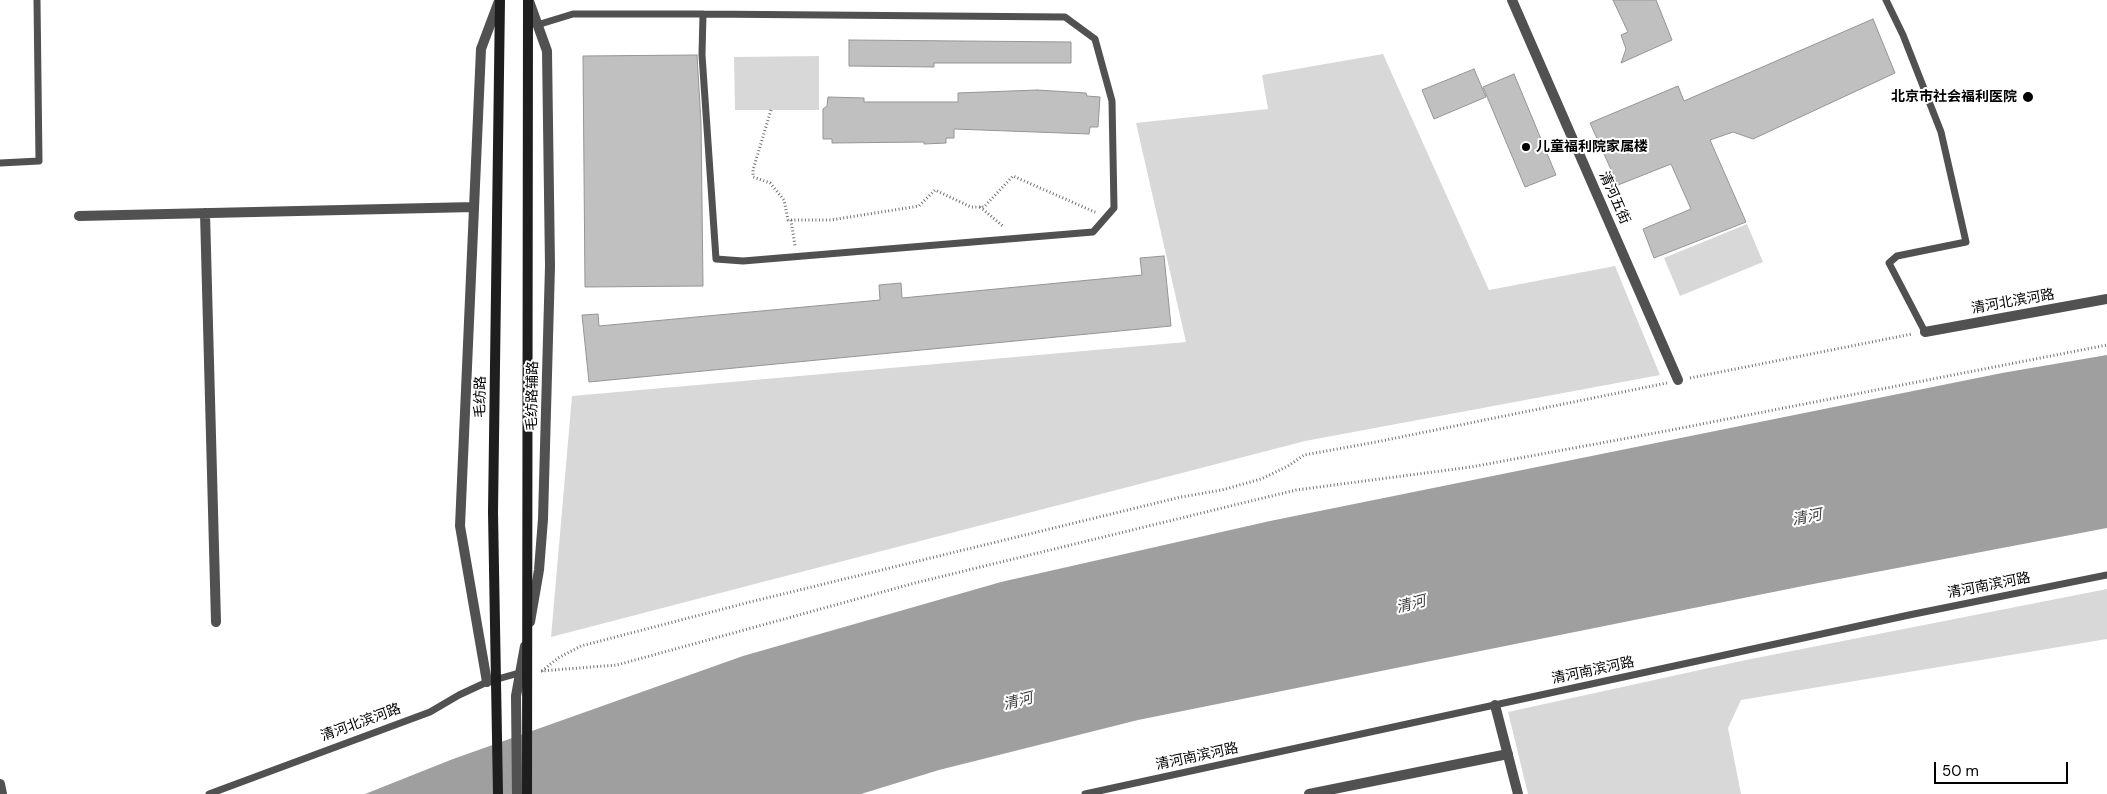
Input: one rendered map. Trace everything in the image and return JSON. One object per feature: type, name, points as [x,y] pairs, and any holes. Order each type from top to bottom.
[{"type":"main road","name":"毛纺路","points":[[498,794],[493,512],[500,0]]},
{"type":"main road","points":[[527,794],[528,0]]},
{"type":"street","points":[[487,682],[460,526],[481,49],[500,0]]},
{"type":"street","name":"毛纺路辅路","points":[[517,794],[516,696],[539,570],[543,511],[550,266],[546,51],[528,0]]},
{"type":"street","name":"清河五街","points":[[1512,0],[1678,380]]},
{"type":"street","points":[[78,216],[474,207]]},
{"type":"street","points":[[206,213],[216,622]]},
{"type":"street","name":"清河北滨河路","points":[[1925,332],[2107,299]]},
{"type":"street","points":[[1495,705],[1518,794]]},
{"type":"street","points":[[1309,794],[1508,754]]},
{"type":"street","points":[[0,784],[2,794]]},
{"type":"lane","points":[[0,163],[40,162],[36,0]]},
{"type":"lane","points":[[1886,0],[1903,36],[1941,132],[1966,242],[1897,256],[1888,263],[1925,332]]},
{"type":"lane","points":[[537,25],[573,14],[702,14],[1065,16],[1095,39],[1112,101],[1114,208],[1093,232],[743,261],[716,259],[702,55],[702,14]]},
{"type":"lane","name":"清河南滨河路","points":[[1085,794],[1909,615],[2107,576]]},
{"type":"lane","name":"清河北滨河路","points":[[209,794],[430,712],[459,695],[487,682],[519,673]]},
{"type":"path","points":[[771,110],[753,170],[753,177],[770,183],[784,200],[788,220],[831,220],[919,206],[935,190],[972,207],[984,207],[1013,176],[1106,217]]},
{"type":"path","points":[[979,207],[1019,238]]},
{"type":"path","points":[[791,220],[796,256]]},
{"type":"path","points":[[542,671],[558,658],[581,646],[746,603],[1181,497],[1222,490],[1261,479],[1288,466],[1304,454],[1376,442],[1925,332]]},
{"type":"path","points":[[519,673],[616,665],[915,583],[1296,490],[1481,465],[2107,345]]},
{"type":"shaded area","points":[[1383,54],[1489,290],[1615,266],[1660,375],[1305,441],[551,637],[572,396],[1186,342],[1136,123],[1268,109],[1262,75]]},
{"type":"shaded area","points":[[819,56],[819,110],[735,110],[734,57]]},
{"type":"shaded area","points":[[1747,224],[1763,262],[1680,296],[1664,258]]},
{"type":"shaded area","points":[[2107,589],[2107,639],[1741,700],[1728,728],[1741,794],[1528,794],[1508,712],[1741,661]]},
{"type":"water","name":"清河","points":[[2107,355],[2107,528],[1808,585],[1138,720],[939,770],[861,794],[365,794],[453,759],[743,656],[1001,582],[1270,521],[2002,373]]},
{"type":"building","points":[[1613,0],[1656,0],[1672,40],[1621,63],[1626,49],[1621,35],[1628,32]]},
{"type":"building","points":[[1873,19],[1895,73],[1753,139],[1733,132],[1710,140],[1746,222],[1654,258],[1643,229],[1691,209],[1671,164],[1618,185],[1590,123],[1678,86],[1684,101]]},
{"type":"building","points":[[849,40],[1071,42],[1071,63],[934,63],[934,67],[849,66]]},
{"type":"building","points":[[697,55],[701,122],[703,286],[585,287],[583,56]]},
{"type":"building","points":[[1474,69],[1486,97],[1434,119],[1422,90]]},
{"type":"building","name":"儿童福利院家属楼","points":[[1514,74],[1556,175],[1525,187],[1483,87]]},
{"type":"building","points":[[1037,90],[1086,93],[1087,96],[1100,97],[1098,127],[1090,127],[1089,134],[954,129],[954,138],[946,138],[946,143],[924,144],[924,142],[832,143],[832,139],[823,139],[823,109],[827,106],[828,97],[864,98],[864,102],[958,102],[958,93]]},
{"type":"building","points":[[1164,256],[1171,326],[589,382],[582,315],[598,314],[599,326],[880,300],[879,285],[901,283],[902,298],[1142,275],[1140,258]]},
{"type":"place","name":"北京市社会福利医院","points":[[2028,97]]},
{"type":"place","name":"儿童福利院家属楼","points":[[1526,147]]}]
